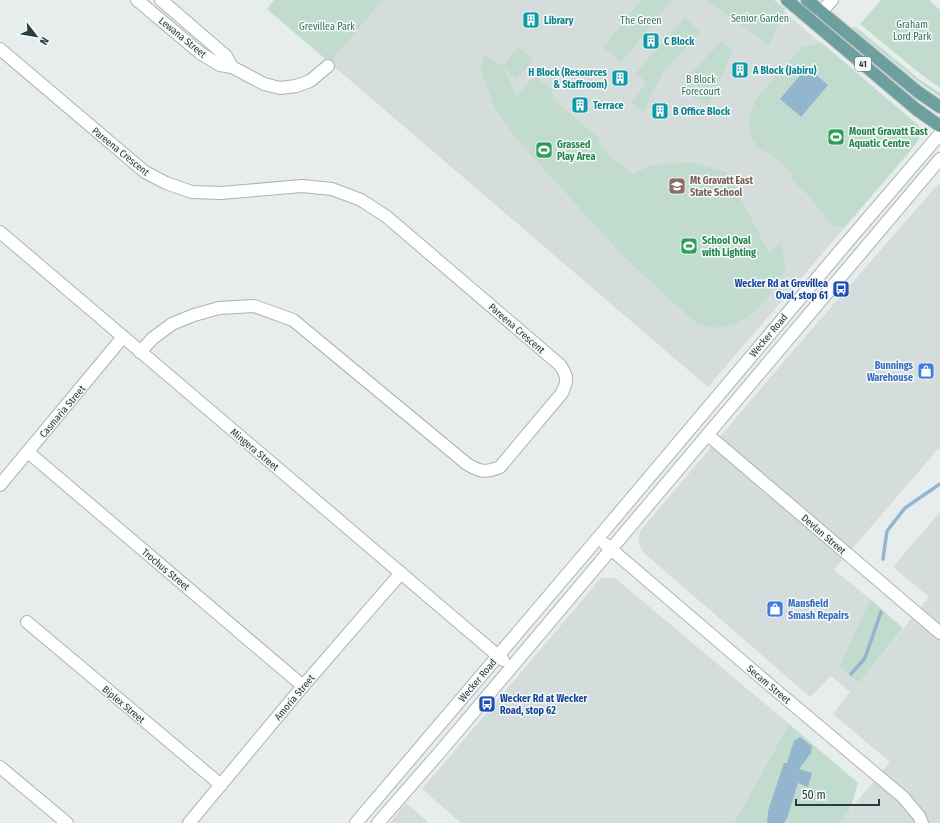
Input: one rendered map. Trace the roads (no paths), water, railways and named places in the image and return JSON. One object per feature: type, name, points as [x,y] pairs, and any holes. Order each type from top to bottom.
[{"type":"main road","name":"41","points":[[787,0],[916,109],[940,126]]},
{"type":"main road","name":"41","points":[[807,0],[918,92],[940,107]]},
{"type":"street","name":"Lewana Street","points":[[137,0],[200,53],[220,65],[232,67],[264,84],[280,88],[296,86],[310,81],[328,66]]},
{"type":"street","name":"Lewana Street","points":[[161,0],[226,56],[232,67]]},
{"type":"street","points":[[821,12],[832,0]]},
{"type":"street","name":"Pareena Crescent","points":[[0,49],[145,172],[166,183],[192,192],[221,193],[302,186],[332,189],[361,200],[387,217],[560,365],[566,374],[567,383],[562,393],[500,467],[488,472],[476,470],[467,464],[294,320],[287,317],[254,306],[219,308],[194,315],[172,324],[154,338],[140,352]]},
{"type":"street","name":"Wecker Road","points":[[356,823],[940,134]]},
{"type":"street","name":"Wecker Road","points":[[378,823],[440,752],[940,160]]},
{"type":"street","name":"Mingera Street","points":[[0,232],[511,667]]},
{"type":"street","name":"Casmaria Street","points":[[0,485],[123,337]]},
{"type":"street","name":"Devlan Street","points":[[708,435],[940,633]]},
{"type":"street","name":"Trochus Street","points":[[28,452],[303,686]]},
{"type":"street","points":[[598,538],[612,549]]},
{"type":"street","name":"Secam Street","points":[[612,549],[764,681],[903,797],[919,816],[922,823]]},
{"type":"street","name":"Amoria Street","points":[[189,823],[303,686],[401,573]]},
{"type":"street","name":"Biplex Street","points":[[27,622],[221,785]]},
{"type":"street","points":[[0,767],[67,823]]},
{"type":"water","points":[[807,67],[828,85],[801,117],[780,99]]},
{"type":"water","points":[[800,737],[812,746],[811,753],[799,769],[812,773],[808,787],[798,783],[784,823],[767,823],[768,811],[784,763],[787,763],[794,741]]},
{"type":"waterway","points":[[883,559],[887,531],[905,508],[940,484]]},
{"type":"waterway","points":[[851,674],[865,658],[881,612]]},
{"type":"place","name":"Library","points":[[531,20]]},
{"type":"place","name":"C Block","points":[[651,41]]},
{"type":"place","name":"A Block (Jabiru)","points":[[740,70]]},
{"type":"place","name":"H Block (Resources & Staffroom)","points":[[620,78]]},
{"type":"place","name":"Terrace","points":[[580,105]]},
{"type":"place","name":"B Office Block","points":[[660,111]]},
{"type":"place","name":"Mount Gravatt East Aquatic Centre","points":[[836,137]]},
{"type":"place","name":"Grassed Play Area","points":[[544,150]]},
{"type":"place","name":"Mt Gravatt East State School","points":[[677,186]]},
{"type":"place","name":"School Oval with Lighting","points":[[689,246]]},
{"type":"place","name":"Wecker Rd at Grevillea Oval, stop 61","points":[[841,289]]},
{"type":"place","name":"Bunnings Warehouse","points":[[926,371]]},
{"type":"place","name":"Mansfield Smash Repairs","points":[[775,609]]},
{"type":"place","name":"Wecker Rd at Wecker Road, stop 62","points":[[487,704]]},
{"type":"park label","name":"Senior Garden","points":[[760,18]]},
{"type":"park label","name":"The Green","points":[[641,20]]},
{"type":"park label","name":"Grevillea Park","points":[[327,26]]},
{"type":"park label","name":"Graham Lord Park","points":[[912,30]]},
{"type":"park label","name":"B Block Forecourt","points":[[701,84]]}]
